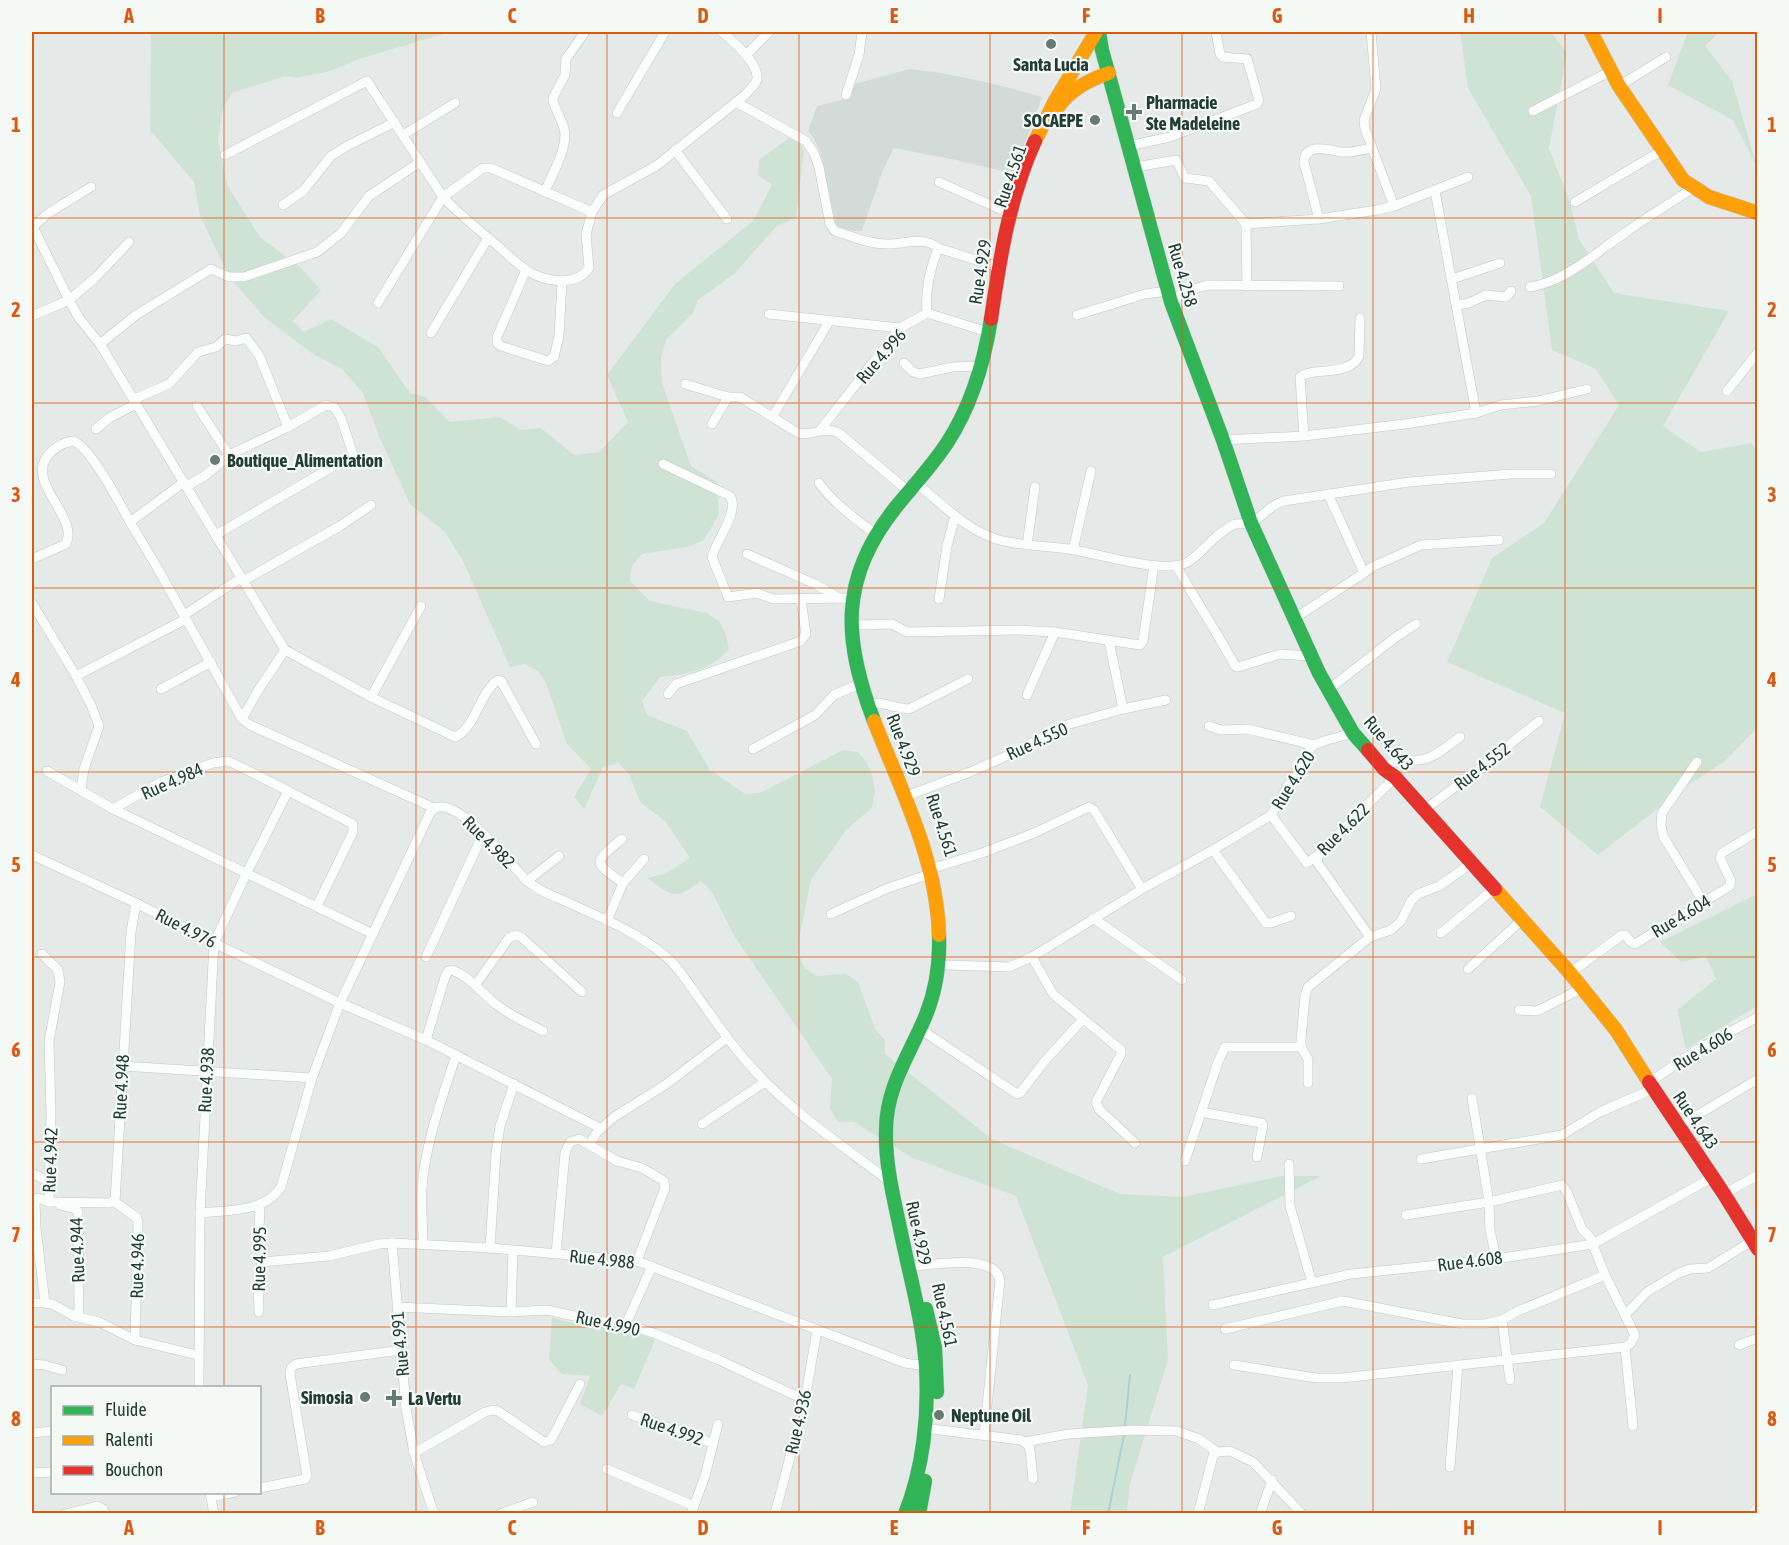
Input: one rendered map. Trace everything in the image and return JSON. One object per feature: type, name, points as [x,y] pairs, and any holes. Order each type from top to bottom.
[{"type":"main road","name":"Rue 4.258","points":[[1097,32],[1170,296],[1251,523]]},
{"type":"main road","name":"Rue 4.929","points":[[904,1514],[915,1488],[927,1386],[926,1366],[890,1182],[886,1145],[887,1104],[892,1087],[926,1015],[937,971],[938,919],[934,870],[862,683],[851,645],[850,613],[846,598],[875,534],[914,489],[960,423],[973,394],[988,332],[1009,213],[1022,174],[1061,87],[1097,32]]},
{"type":"main road","points":[[1591,32],[1619,86],[1661,151],[1683,180],[1692,189],[1706,196],[1758,213]]},
{"type":"main road","name":"Rue 4.561","points":[[919,1514],[937,1386],[936,1348],[898,1184],[893,1126],[899,1090],[938,1005],[946,965],[946,919],[944,896],[912,794],[861,657],[858,625],[862,587],[871,560],[887,529],[914,489],[957,442],[976,405],[992,349],[1008,242],[1021,196],[1048,126],[1062,100],[1070,92],[1108,73]]},
{"type":"main road","name":"Rue 4.643","points":[[1251,523],[1311,656],[1353,733],[1523,919],[1616,1030],[1755,1245]]},
{"type":"street","points":[[544,192],[565,138],[553,98],[565,75],[567,59],[585,32]]},
{"type":"street","points":[[617,113],[665,32]]},
{"type":"street","points":[[225,155],[365,80],[368,81],[443,197],[458,213],[526,270],[534,274],[568,281],[580,278],[588,268],[586,234],[592,212],[603,195],[656,166],[736,102],[756,83],[756,72],[746,55],[722,32]]},
{"type":"street","points":[[746,55],[769,32]]},
{"type":"street","points":[[846,95],[859,55],[862,32]]},
{"type":"street","points":[[1128,146],[1170,137],[1257,104],[1258,100],[1247,59],[1222,57],[1216,32]]},
{"type":"street","points":[[1371,32],[1376,89],[1364,120],[1365,129],[1394,206]]},
{"type":"street","points":[[1619,86],[1666,57]]},
{"type":"street","points":[[1533,111],[1611,71]]},
{"type":"street","points":[[736,102],[806,141],[814,153],[830,224],[835,231],[886,244],[932,243],[938,248],[998,267]]},
{"type":"street","points":[[403,135],[455,103]]},
{"type":"street","points":[[283,205],[303,191],[331,156],[395,122]]},
{"type":"street","points":[[1319,219],[1304,162],[1306,153],[1309,150],[1329,148],[1342,152],[1371,148]]},
{"type":"street","points":[[675,150],[727,219]]},
{"type":"street","points":[[1575,202],[1661,151]]},
{"type":"street","points":[[1135,167],[1176,160],[1185,178],[1209,181],[1246,224],[1247,286]]},
{"type":"street","points":[[100,344],[136,315],[211,269],[229,277],[244,277],[317,252],[341,233],[369,196],[420,162]]},
{"type":"street","points":[[378,303],[443,197],[486,167],[592,212]]},
{"type":"street","points":[[1246,224],[1319,219],[1394,206],[1468,177]]},
{"type":"street","points":[[939,183],[1009,213]]},
{"type":"street","points":[[91,187],[47,214],[33,227],[79,318],[100,344],[285,650],[371,697],[455,737],[465,730],[491,685],[498,680],[504,685],[536,744]]},
{"type":"street","points":[[1530,287],[1548,282],[1593,258],[1622,235],[1692,189]]},
{"type":"street","points":[[1435,191],[1476,413]]},
{"type":"street","points":[[431,333],[488,238]]},
{"type":"street","points":[[32,316],[69,300],[95,278],[129,242]]},
{"type":"street","points":[[938,248],[928,278],[927,313],[988,332]]},
{"type":"street","points":[[1452,279],[1500,263]]},
{"type":"street","points":[[526,270],[496,343],[548,361],[554,357],[559,336],[562,280]]},
{"type":"street","points":[[1077,315],[1145,294],[1170,296],[1207,285],[1339,286]]},
{"type":"street","points":[[1457,305],[1469,303],[1486,295],[1506,297],[1511,291]]},
{"type":"street","name":"Rue 4.996","points":[[821,429],[900,328],[927,313]]},
{"type":"street","points":[[769,314],[900,328]]},
{"type":"street","points":[[1304,436],[1300,377],[1307,373],[1335,371],[1359,359],[1360,318]]},
{"type":"street","points":[[773,416],[830,320]]},
{"type":"street","points":[[96,429],[135,401],[169,384],[198,352],[216,347],[225,339],[236,341],[246,338],[259,355],[288,427]]},
{"type":"street","points":[[1727,391],[1758,352]]},
{"type":"street","points":[[904,363],[920,374],[952,367],[981,366]]},
{"type":"street","points":[[686,384],[728,397],[740,397],[802,435],[821,429],[839,433],[914,489],[996,539],[1154,565],[1186,563],[1235,524],[1251,523],[1275,503],[1409,482],[1510,474],[1551,474]]},
{"type":"street","points":[[1223,440],[1304,436],[1405,424],[1476,413],[1501,405],[1538,401],[1587,389]]},
{"type":"street","points":[[712,424],[728,397]]},
{"type":"street","points":[[130,522],[185,484],[206,475],[229,455],[288,427],[326,405],[335,408],[341,418],[353,454]]},
{"type":"street","points":[[197,406],[229,455]]},
{"type":"street","points":[[32,559],[68,541],[69,535],[43,479],[42,469],[50,453],[64,443],[73,441],[83,447],[111,488],[242,719]]},
{"type":"street","points":[[663,464],[730,496],[733,500],[727,524],[712,556],[728,597],[757,593],[773,598],[846,598]]},
{"type":"street","points":[[216,535],[332,467]]},
{"type":"street","points":[[1073,550],[1091,471]]},
{"type":"street","points":[[819,483],[828,496],[875,534]]},
{"type":"street","points":[[1027,545],[1035,487]]},
{"type":"street","points":[[1328,494],[1364,573]]},
{"type":"street","points":[[76,676],[185,617],[242,580],[340,526],[371,505]]},
{"type":"street","points":[[939,599],[947,546],[955,516]]},
{"type":"street","points":[[1295,618],[1372,567],[1421,545],[1499,540]]},
{"type":"street","points":[[747,554],[846,598]]},
{"type":"street","points":[[858,625],[892,624],[907,632],[1019,630],[1055,632],[1109,642],[1142,644],[1154,565]]},
{"type":"street","points":[[1176,565],[1235,666],[1280,654],[1311,656]]},
{"type":"street","points":[[668,694],[675,684],[801,641],[806,634],[801,599]]},
{"type":"street","points":[[32,603],[76,676],[99,726],[84,769],[81,790]]},
{"type":"street","points":[[371,697],[421,606]]},
{"type":"street","points":[[1328,690],[1416,624]]},
{"type":"street","points":[[1027,695],[1055,632]]},
{"type":"street","points":[[1109,642],[1123,709]]},
{"type":"street","points":[[242,719],[285,650]]},
{"type":"street","points":[[161,689],[211,662]]},
{"type":"street","points":[[877,703],[909,709],[968,679]]},
{"type":"street","points":[[753,749],[815,715],[834,695],[862,683]]},
{"type":"street","name":"Rue 4.550","points":[[912,794],[970,772],[1063,726],[1166,700]]},
{"type":"street","name":"Rue 4.982","points":[[242,719],[250,725],[434,808],[447,806],[483,834],[527,881],[649,943],[666,956],[727,1038],[765,1082],[812,1122],[890,1182]]},
{"type":"street","name":"Rue 4.552","points":[[1424,810],[1539,721]]},
{"type":"street","points":[[1209,726],[1221,730],[1247,729],[1314,745]]},
{"type":"street","name":"Rue 4.620","points":[[946,965],[1002,969],[1032,957],[1093,918],[1271,815],[1314,745],[1353,733]]},
{"type":"street","points":[[1389,773],[1397,760],[1422,760],[1432,757],[1460,737]]},
{"type":"street","name":"Rue 4.984","points":[[113,809],[161,782],[220,761],[228,761],[243,768],[352,824],[354,828],[317,906]]},
{"type":"street","points":[[1697,762],[1662,813],[1661,825],[1663,836],[1704,903]]},
{"type":"street","points":[[47,771],[113,809]]},
{"type":"street","name":"Rue 4.622","points":[[1271,815],[1307,863],[1319,854],[1389,773]]},
{"type":"street","name":"Rue 4.938","points":[[199,1386],[197,1355],[200,1213],[214,943],[288,791]]},
{"type":"street","points":[[831,914],[888,888],[1024,837],[1089,807],[1094,810],[1142,889]]},
{"type":"street","points":[[200,1213],[260,1205],[276,1195],[281,1187],[312,1078],[340,1003],[434,808]]},
{"type":"street","name":"Rue 4.984","points":[[113,809],[373,934]]},
{"type":"street","name":"Rue 4.604","points":[[1570,973],[1622,935],[1635,944],[1730,886],[1731,881],[1720,858],[1722,853],[1758,831]]},
{"type":"street","points":[[426,957],[483,834]]},
{"type":"street","points":[[622,839],[601,857],[599,862],[600,867],[623,883]]},
{"type":"street","points":[[1213,850],[1266,923],[1291,916]]},
{"type":"street","points":[[1319,854],[1317,861],[1370,937]]},
{"type":"street","name":"Rue 4.976","points":[[32,855],[340,1003],[426,1040],[600,1128]]},
{"type":"street","points":[[527,881],[559,856]]},
{"type":"street","points":[[606,921],[623,883],[644,859]]},
{"type":"street","points":[[1308,1083],[1308,1059],[1301,1047],[1305,996],[1308,987],[1370,937],[1390,930],[1401,921],[1411,901],[1418,894],[1439,886],[1472,863]]},
{"type":"street","points":[[1441,933],[1495,888]]},
{"type":"street","name":"Rue 4.948","points":[[115,1202],[131,932],[136,903]]},
{"type":"street","points":[[1093,918],[1182,980]]},
{"type":"street","points":[[1468,969],[1523,919]]},
{"type":"street","points":[[476,984],[509,938],[516,935],[582,992]]},
{"type":"street","name":"Rue 4.942","points":[[42,954],[58,970],[60,982],[49,1041],[51,1183],[49,1202],[38,1198],[35,1200],[35,1251],[45,1303]]},
{"type":"street","points":[[1032,957],[1048,988],[1121,1050],[1096,1102],[1099,1109],[1135,1143]]},
{"type":"street","points":[[426,1040],[448,971],[456,972],[476,984],[498,1006],[543,1031]]},
{"type":"street","points":[[1518,1010],[1537,1011],[1583,988]]},
{"type":"street","name":"Rue 4.606","points":[[1421,1159],[1562,1135],[1600,1112],[1651,1086],[1698,1049],[1758,1017]]},
{"type":"street","points":[[926,1033],[1017,1094],[1083,1019]]},
{"type":"street","points":[[590,1144],[600,1128],[614,1117],[665,1085],[727,1038]]},
{"type":"street","points":[[1185,1161],[1225,1047],[1301,1047]]},
{"type":"street","points":[[423,1244],[422,1194],[430,1135],[456,1055]]},
{"type":"street","points":[[122,1066],[312,1078]]},
{"type":"street","points":[[1679,1126],[1758,1079]]},
{"type":"street","points":[[702,1124],[765,1082]]},
{"type":"street","points":[[490,1248],[496,1153],[500,1126],[514,1084]]},
{"type":"street","points":[[1472,1098],[1496,1259]]},
{"type":"street","points":[[1202,1112],[1261,1123],[1263,1125],[1257,1157]]},
{"type":"street","points":[[556,1254],[566,1148],[573,1140],[579,1139],[617,1161],[642,1168],[664,1181],[664,1188],[637,1261]]},
{"type":"street","points":[[1289,1164],[1290,1206],[1312,1283]]},
{"type":"street","points":[[32,1173],[51,1183]]},
{"type":"street","points":[[1724,1194],[1758,1175]]},
{"type":"street","name":"Rue 4.608","points":[[1213,1305],[1351,1274],[1496,1259],[1593,1244],[1713,1177]]},
{"type":"street","points":[[1234,1365],[1329,1379],[1625,1347],[1631,1343],[1635,1335],[1605,1275],[1590,1237],[1582,1229],[1568,1192],[1562,1185],[1489,1202],[1406,1215]]},
{"type":"street","points":[[49,1202],[110,1203],[114,1200],[115,1202]]},
{"type":"street","name":"Rue 4.944","points":[[49,1202],[76,1209],[78,1212],[79,1311],[74,1316]]},
{"type":"street","name":"Rue 4.946","points":[[115,1202],[138,1221],[135,1340]]},
{"type":"street","name":"Rue 4.995","points":[[258,1312],[258,1278],[262,1262],[259,1233],[260,1205]]},
{"type":"street","name":"Rue 4.988","points":[[262,1262],[329,1256],[392,1243],[490,1248],[637,1261],[905,1363],[926,1366]]},
{"type":"street","name":"Rue 4.991","points":[[392,1243],[406,1408],[414,1453],[434,1514]]},
{"type":"street","points":[[1626,1315],[1647,1292],[1679,1273],[1690,1269],[1708,1268],[1755,1245]]},
{"type":"street","points":[[511,1312],[513,1251]]},
{"type":"street","points":[[917,1266],[939,1263],[979,1264],[991,1267],[999,1273],[984,1435]]},
{"type":"street","points":[[626,1324],[652,1266]]},
{"type":"street","points":[[1225,1329],[1342,1301],[1462,1324],[1485,1324],[1502,1320],[1518,1311],[1605,1275]]},
{"type":"street","points":[[32,1304],[52,1304],[74,1316],[99,1322],[135,1340],[197,1355]]},
{"type":"street","name":"Rue 4.990","points":[[397,1307],[511,1312],[547,1310],[597,1322],[626,1324],[719,1360],[805,1400]]},
{"type":"street","points":[[1502,1320],[1510,1380]]},
{"type":"street","name":"Rue 4.936","points":[[775,1514],[805,1400],[817,1330]]},
{"type":"street","points":[[1739,1345],[1758,1338]]},
{"type":"street","points":[[1625,1347],[1633,1426]]},
{"type":"street","points":[[261,1488],[305,1479],[307,1476],[290,1374],[291,1368],[296,1364],[401,1350]]},
{"type":"street","points":[[32,1364],[62,1370]]},
{"type":"street","points":[[1450,1467],[1458,1365]]},
{"type":"street","points":[[414,1453],[485,1412],[493,1410],[547,1442],[551,1440],[580,1384]]},
{"type":"street","name":"Rue 4.992","points":[[632,1415],[712,1443]]},
{"type":"street","points":[[607,1469],[693,1510],[705,1476],[718,1424]]},
{"type":"street","points":[[932,1430],[1013,1438],[1025,1442],[1068,1434],[1133,1430],[1177,1431],[1199,1439],[1217,1452],[1230,1451],[1253,1461],[1302,1514]]},
{"type":"street","points":[[32,1433],[50,1431]]},
{"type":"street","points":[[1025,1442],[1030,1450],[1033,1479]]},
{"type":"street","points":[[1198,1514],[1213,1456],[1217,1452]]},
{"type":"street","points":[[32,1473],[51,1472]]},
{"type":"street","points":[[1260,1514],[1272,1480]]},
{"type":"street","points":[[211,1495],[214,1514]]},
{"type":"street","points":[[500,1514],[532,1502]]},
{"type":"street","points":[[1752,1514],[1758,1507]]},
{"type":"street","points":[[65,1514],[103,1510]]},
{"type":"shaded area","points":[[910,69],[995,84],[1042,97],[1014,174],[894,148],[883,170],[862,231],[836,226],[821,154],[808,131],[817,106],[846,99],[854,84]]},
{"type":"green space","points":[[151,32],[450,32],[359,59],[330,71],[297,78],[285,76],[232,93],[223,108],[218,140],[227,185],[260,237],[301,268],[321,290],[293,321],[304,332],[331,319],[378,347],[410,393],[425,397],[450,422],[499,417],[522,430],[541,428],[574,455],[599,452],[628,422],[607,375],[675,284],[753,221],[772,185],[758,175],[759,160],[789,138],[799,143],[804,150],[796,218],[777,226],[735,273],[698,300],[693,313],[666,340],[661,358],[662,383],[691,466],[717,482],[719,514],[704,540],[688,547],[642,554],[632,566],[630,581],[650,601],[707,613],[719,621],[726,635],[729,649],[706,667],[660,677],[642,701],[647,715],[687,731],[710,770],[745,794],[760,793],[843,750],[858,752],[867,763],[875,792],[872,808],[847,829],[811,880],[799,940],[799,955],[805,969],[817,976],[846,974],[858,982],[875,1029],[885,1040],[885,1054],[992,1139],[1120,1194],[1183,1197],[1282,1176],[1321,1176],[1163,1257],[1168,1360],[1130,1484],[1127,1513],[1070,1513],[1088,1385],[1016,1196],[913,1158],[854,1122],[838,1122],[830,1109],[832,1079],[735,937],[712,892],[701,881],[684,892],[673,894],[647,878],[666,873],[690,858],[665,821],[640,802],[629,774],[618,763],[603,767],[584,809],[574,797],[591,769],[567,744],[546,683],[538,671],[525,664],[510,667],[463,561],[445,532],[410,504],[379,436],[363,393],[342,369],[313,354],[265,318],[230,278],[200,216],[194,182],[150,130]]},
{"type":"green space","points":[[1460,32],[1551,32],[1567,53],[1549,148],[1570,202],[1579,239],[1614,293],[1729,311],[1663,426],[1701,452],[1752,443],[1757,453],[1757,728],[1725,761],[1687,786],[1598,855],[1540,807],[1565,713],[1447,662],[1492,558],[1544,523],[1619,405],[1596,369],[1552,350],[1531,196],[1468,88]]},
{"type":"green space","points":[[1688,32],[1719,32],[1705,46],[1732,81],[1757,167],[1733,120],[1668,85]]},
{"type":"green space","points":[[1757,894],[1757,1006],[1686,1049],[1677,1010],[1716,979],[1706,957],[1681,962],[1660,942]]},
{"type":"green space","points":[[552,1317],[588,1328],[619,1327],[655,1340],[634,1389],[621,1384],[602,1416],[580,1404],[590,1376],[562,1374],[549,1360]]},
{"type":"waterway","points":[[1125,1426],[1130,1375]]},
{"type":"waterway","points":[[1108,1514],[1124,1435]]},
{"type":"traffic: fast","points":[[1099,32],[1171,302],[1223,440],[1251,523],[1319,673],[1353,733],[1368,750]]},
{"type":"traffic: fast","points":[[874,721],[856,663],[852,636],[852,610],[856,584],[864,559],[877,533],[929,468],[956,429],[981,368],[991,319]]},
{"type":"traffic: fast","points":[[905,1514],[916,1479],[923,1442],[927,1404],[926,1367],[919,1316],[890,1182],[886,1130],[887,1114],[894,1085],[926,1015],[935,986],[939,935]]},
{"type":"traffic: fast","points":[[926,1309],[935,1348],[937,1392]]},
{"type":"traffic: fast","points":[[919,1514],[925,1481]]},
{"type":"traffic: slow","points":[[1035,141],[1055,101],[1096,32]]},
{"type":"traffic: slow","points":[[1591,32],[1619,86],[1683,180],[1709,197],[1758,213]]},
{"type":"traffic: slow","points":[[1058,107],[1081,86],[1109,73]]},
{"type":"traffic: slow","points":[[874,721],[925,852],[937,907],[939,935]]},
{"type":"traffic: slow","points":[[1495,889],[1570,973],[1616,1030],[1649,1082]]},
{"type":"traffic: jam","points":[[991,319],[1012,206],[1035,141]]},
{"type":"traffic: jam","points":[[1368,750],[1495,889]]},
{"type":"traffic: jam","points":[[1649,1082],[1758,1249]]},
{"type":"place","name":"Santa Lucia","points":[[1051,44]]},
{"type":"place","name":"Pharmacie Ste Madeleine","points":[[1134,112]]},
{"type":"place","name":"SOCAEPE","points":[[1095,120]]},
{"type":"place","name":"Boutique_Alimentation","points":[[215,460]]},
{"type":"place","name":"Simosia","points":[[365,1397]]},
{"type":"place","name":"La Vertu","points":[[394,1398]]},
{"type":"place","name":"Neptune Oil","points":[[939,1415]]}]
